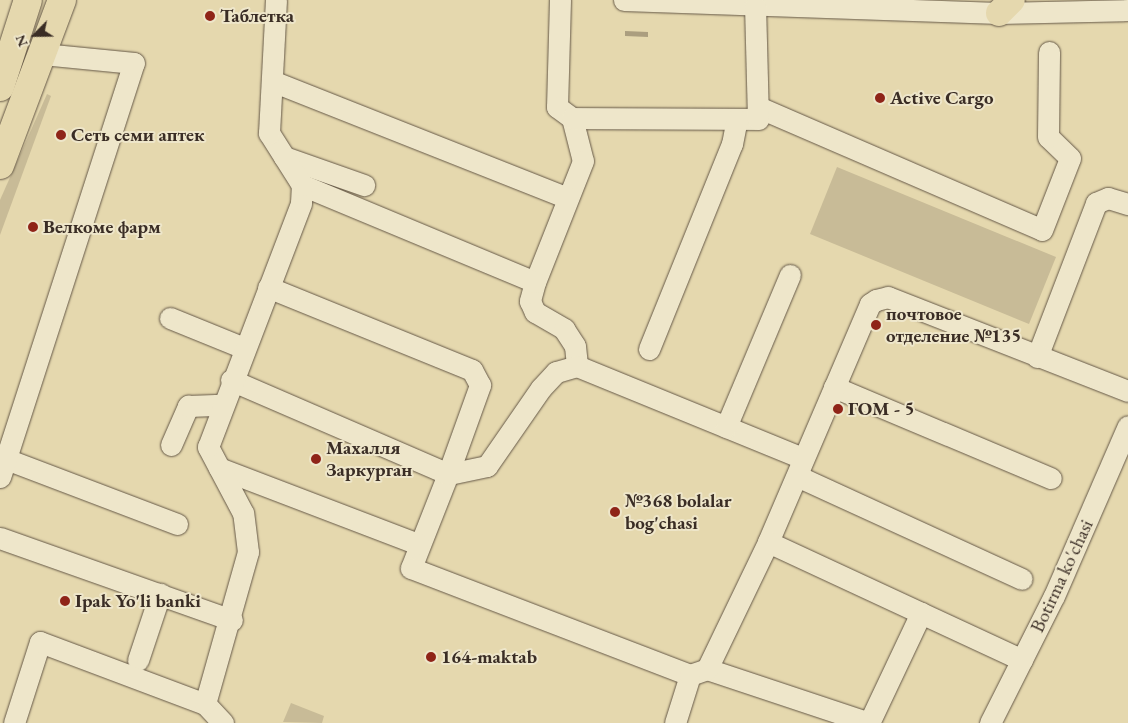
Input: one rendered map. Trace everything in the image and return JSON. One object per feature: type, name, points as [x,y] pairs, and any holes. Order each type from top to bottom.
[{"type":"highway","points":[[0,87],[28,0]]},
{"type":"highway","points":[[0,165],[62,0]]},
{"type":"street","points":[[276,0],[269,132],[302,185],[535,282]]},
{"type":"street","points":[[560,0],[557,107],[572,118],[758,119],[755,6]]},
{"type":"street","points":[[624,0],[755,6],[1006,6],[1128,10]]},
{"type":"street","points":[[758,107],[1042,230],[1070,158],[1048,137],[1049,52]]},
{"type":"street","points":[[42,54],[134,63],[3,468],[177,524]]},
{"type":"street","points":[[272,80],[568,198]]},
{"type":"street","points":[[572,118],[583,161],[535,282],[530,301],[535,312],[564,329],[574,346],[577,366]]},
{"type":"street","points":[[649,349],[732,144],[737,119]]},
{"type":"street","points":[[284,157],[364,185]]},
{"type":"street","points":[[205,704],[232,620],[248,552],[243,513],[208,447],[231,380],[301,203],[302,185]]},
{"type":"street","points":[[1037,357],[1096,203],[1108,198],[1128,204]]},
{"type":"street","points":[[726,427],[790,275]]},
{"type":"street","points":[[268,287],[472,370],[478,378],[480,385],[448,474],[418,544],[411,568],[699,672],[869,723],[921,613]]},
{"type":"street","points":[[675,723],[699,672],[768,542],[870,304],[888,297],[1037,357],[1128,391]]},
{"type":"street","points":[[170,318],[244,348]]},
{"type":"street","points":[[231,380],[448,474],[487,466],[541,388],[556,372],[577,366],[726,427],[800,467],[1022,579]]},
{"type":"street","points":[[834,388],[1051,478]]},
{"type":"street","points":[[171,445],[188,406],[222,405]]},
{"type":"street","name":"Botirma ko'chasi","points":[[990,723],[1022,660],[1128,426]]},
{"type":"street","points":[[219,468],[418,544]]},
{"type":"street","points":[[0,538],[232,620]]},
{"type":"street","points":[[768,542],[1022,660]]},
{"type":"street","points":[[138,660],[160,594]]},
{"type":"street","points":[[14,723],[40,642],[205,704],[223,723]]},
{"type":"shaded area","points":[[625,31],[648,32],[648,37],[625,36]]},
{"type":"shaded area","points":[[47,94],[51,96],[0,235],[0,200]]},
{"type":"shaded area","points":[[837,167],[1056,257],[1029,324],[810,234]]},
{"type":"shaded area","points":[[291,703],[324,716],[322,723],[283,722]]},
{"type":"place","name":"Таблетка","points":[[210,16]]},
{"type":"place","name":"Active Cargo","points":[[880,98]]},
{"type":"place","name":"Сеть семи аптек","points":[[61,135]]},
{"type":"place","name":"Велкоме фарм","points":[[33,227]]},
{"type":"place","name":"почтовое отделение №135","points":[[876,325]]},
{"type":"place","name":"ГОМ - 5","points":[[838,409]]},
{"type":"place","name":"Махалля Заркурган","points":[[316,459]]},
{"type":"place","name":"№368 bolalar bog'chasi","points":[[615,512]]},
{"type":"place","name":"Ipak Yo'li banki","points":[[65,601]]},
{"type":"place","name":"164-maktab","points":[[431,657]]}]
